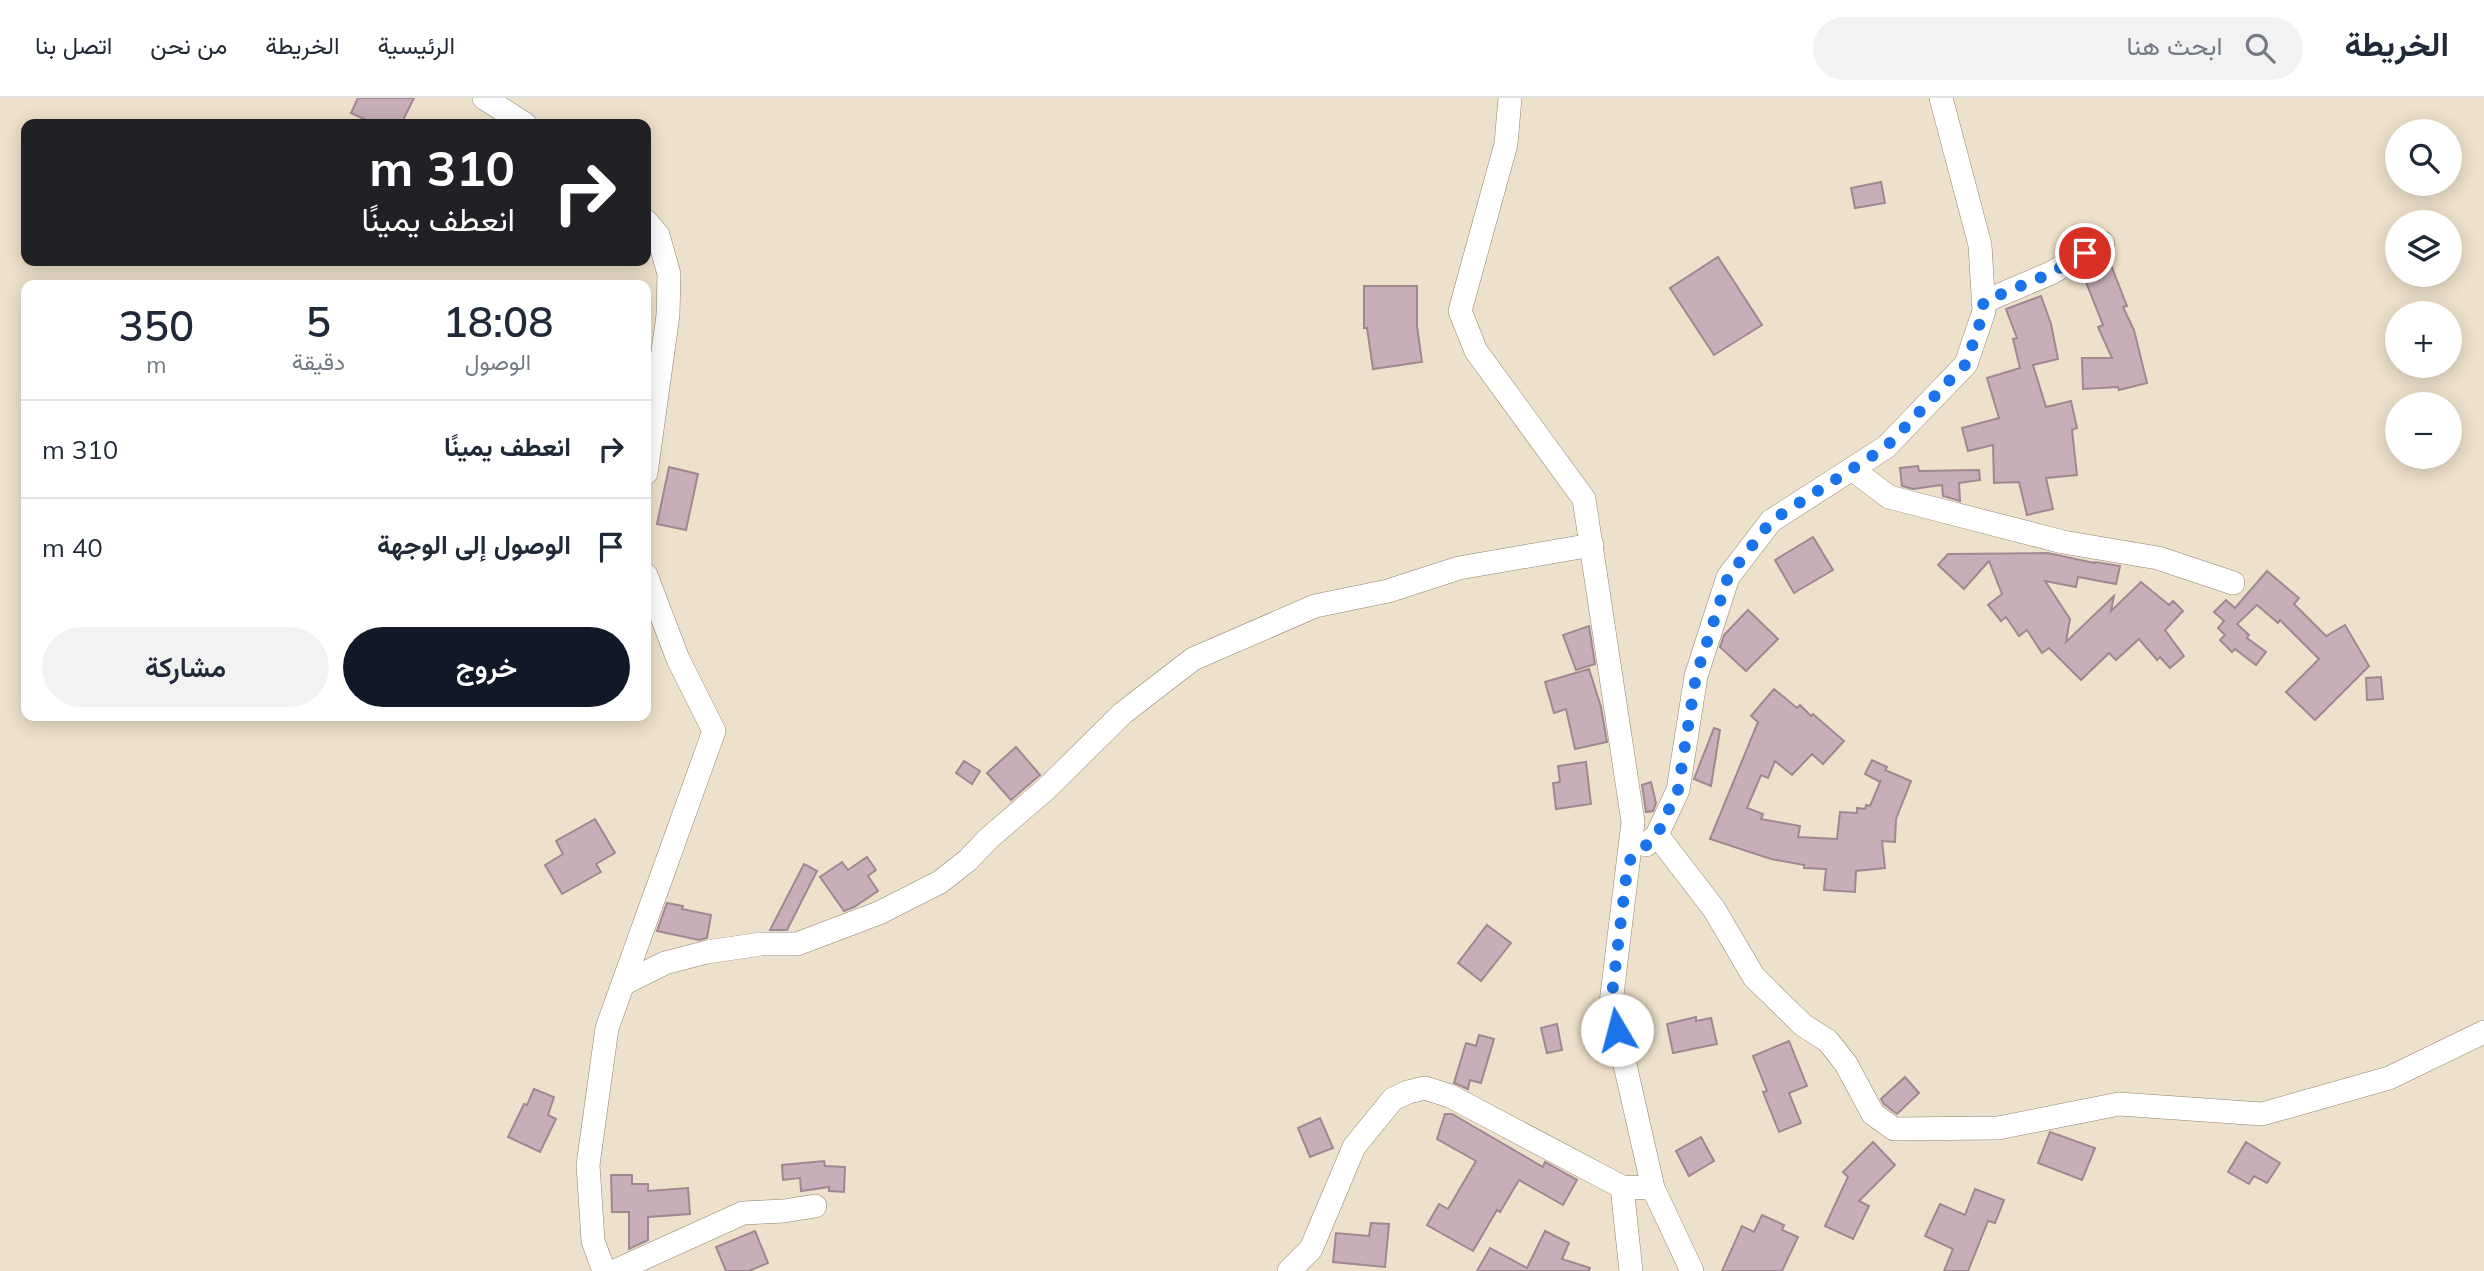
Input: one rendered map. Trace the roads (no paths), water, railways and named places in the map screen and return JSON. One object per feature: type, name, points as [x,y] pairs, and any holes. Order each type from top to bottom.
[{"type":"street","points":[[484,98],[517,119]]},
{"type":"street","points":[[1510,98],[1506,144],[1460,311],[1476,351],[1584,499],[1633,822],[1611,1003],[1653,1188],[1692,1271]]},
{"type":"street","points":[[1628,862],[1657,835],[1678,790],[1696,676],[1728,577],[1771,521],[1886,447],[1966,364],[1984,311],[1980,245],[1941,98]]},
{"type":"street","points":[[651,226],[658,234],[669,274],[668,315],[651,437]]},
{"type":"street","points":[[1983,302],[2051,273],[2103,243]]},
{"type":"street","points":[[1852,469],[1889,497],[2063,542],[2158,558],[2233,583]]},
{"type":"street","points":[[623,984],[665,963],[707,952],[761,944],[796,944],[879,913],[940,882],[1046,789],[1123,713],[1194,659],[1315,606],[1388,591],[1459,569],[1591,545]]},
{"type":"street","points":[[604,1271],[593,1241],[588,1165],[607,1028],[714,731],[678,659],[651,588]]},
{"type":"street","points":[[1657,835],[1714,909],[1754,977],[1803,1025],[1828,1041],[1846,1064],[1873,1114],[1894,1129],[1998,1128],[2119,1104],[2262,1114],[2389,1079],[2484,1032]]},
{"type":"street","points":[[1289,1271],[1311,1249],[1354,1147],[1393,1099],[1425,1088],[1450,1096],[1622,1186],[1653,1188]]},
{"type":"street","points":[[1622,1186],[1631,1271]]},
{"type":"street","points":[[615,1271],[743,1213],[815,1206]]}]
